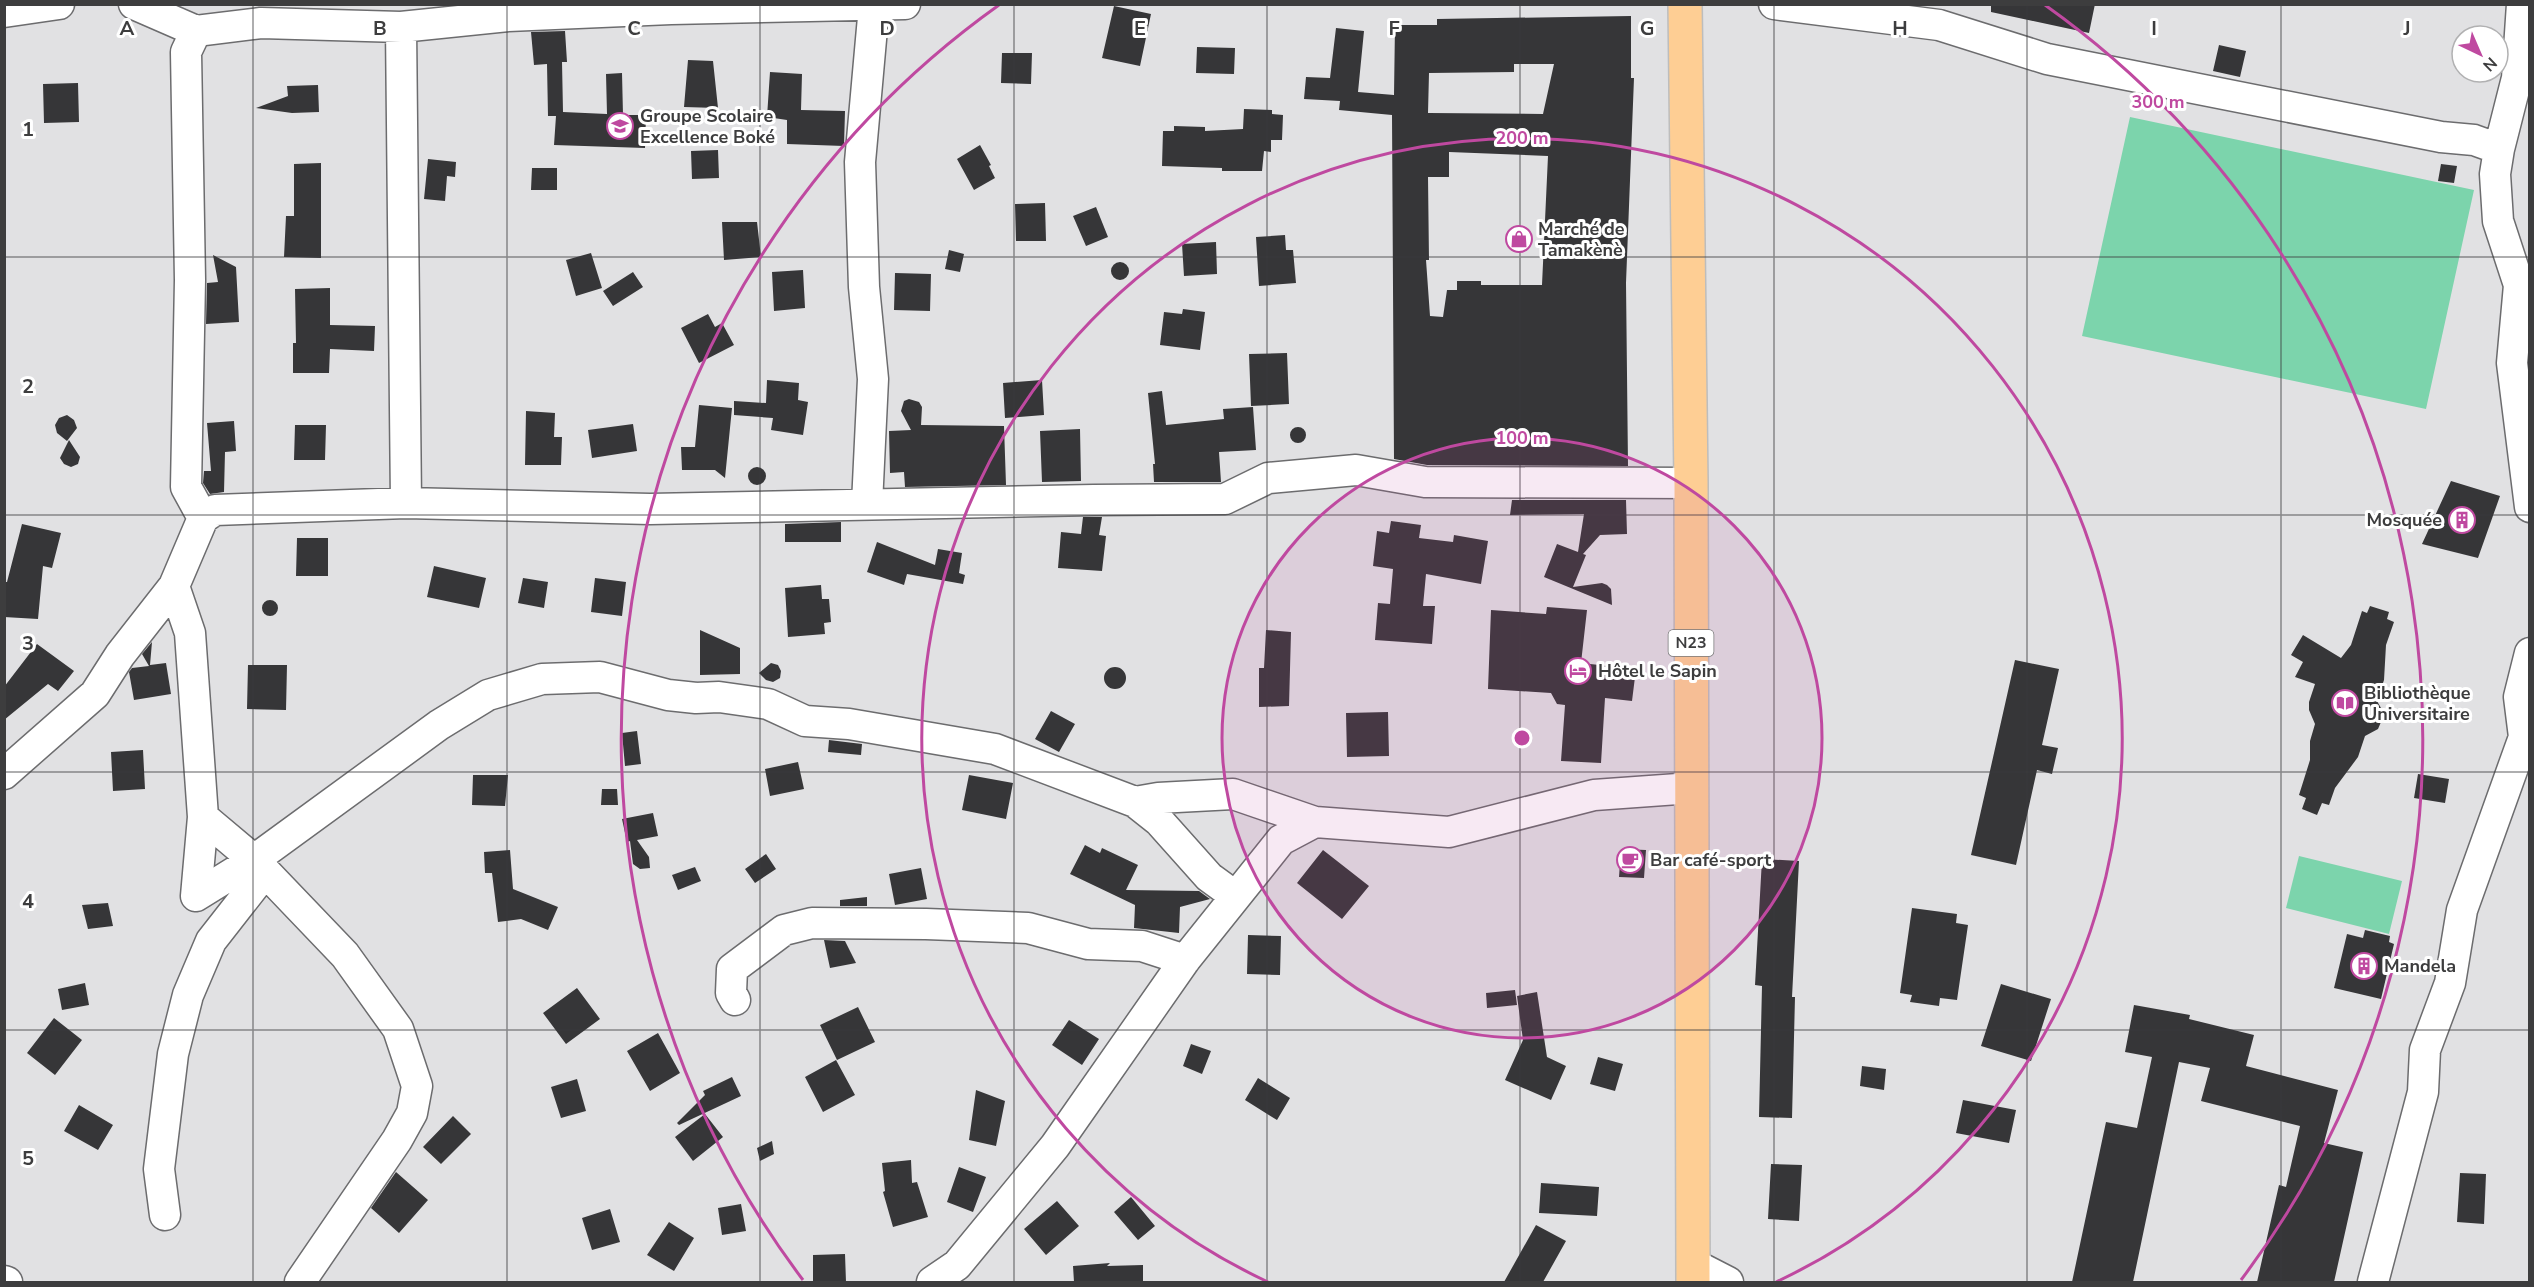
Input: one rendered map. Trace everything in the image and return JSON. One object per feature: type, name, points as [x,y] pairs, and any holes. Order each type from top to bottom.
[{"type":"highway","name":"N23","points":[[1685,4],[1691,483],[1693,1273]]},
{"type":"street","points":[[4,12],[59,4]]},
{"type":"street","points":[[134,4],[195,31],[261,23],[401,27],[508,16],[671,9],[905,4]]},
{"type":"street","points":[[1774,4],[1939,25],[2047,59],[2441,137],[2474,140],[2499,149]]},
{"type":"street","points":[[2522,4],[2517,78],[2495,174],[2498,221],[2524,288],[2512,363],[2529,507]]},
{"type":"street","points":[[867,504],[873,379],[864,287],[860,162],[874,6]]},
{"type":"street","points":[[401,27],[406,503]]},
{"type":"street","points":[[195,31],[186,52],[190,280],[186,487],[203,518]]},
{"type":"street","points":[[4,774],[95,694],[120,655],[174,586],[203,518],[214,510],[406,503],[650,509],[1225,499],[1268,478],[1356,470],[1425,482],[1691,483]]},
{"type":"street","points":[[174,586],[190,633],[203,816],[196,896],[260,866],[439,725],[488,695],[542,679],[600,676],[668,695],[744,699],[768,704],[805,721],[849,724],[995,749],[1135,802],[1159,821],[1209,877],[1235,896]]},
{"type":"street","points":[[2373,1282],[2423,1092],[2425,1050],[2450,983],[2462,910],[2524,737],[2519,697],[2529,653]]},
{"type":"street","points":[[1135,802],[1158,798],[1233,795],[1315,822],[1449,832],[1594,795],[1692,788]]},
{"type":"street","points":[[203,816],[260,866],[345,955],[398,1029],[417,1086],[412,1113],[397,1140],[300,1282]]},
{"type":"street","points":[[932,1282],[957,1265],[1056,1146],[1185,960],[1281,840],[1315,822]]},
{"type":"street","points":[[165,1215],[159,1169],[173,1054],[188,995],[211,941],[260,866]]},
{"type":"street","points":[[735,1000],[731,993],[732,969],[784,930],[812,923],[1028,928],[1088,944],[1142,946],[1185,960]]},
{"type":"street","points":[[1693,1273],[1728,1282]]},
{"type":"green space","points":[[2130,117],[2474,190],[2426,409],[2082,336]]},
{"type":"green space","points":[[2299,856],[2402,881],[2389,934],[2286,908]]},
{"type":"building","points":[[1991,4],[2095,4],[2089,33],[1991,12]]},
{"type":"building","points":[[1114,6],[1151,14],[1140,66],[1102,58]]},
{"type":"building","points":[[1631,16],[1631,78],[1634,78],[1626,283],[1628,466],[1427,465],[1394,459],[1392,115],[1339,110],[1340,101],[1304,99],[1306,77],[1330,78],[1336,28],[1364,31],[1358,92],[1394,95],[1395,25],[1437,25],[1437,19]],"holes":[[[1514,64],[1554,64],[1543,114],[1428,113],[1429,73],[1514,72]],[[1449,152],[1548,156],[1542,285],[1481,285],[1481,281],[1457,281],[1457,290],[1447,290],[1443,317],[1430,316],[1426,260],[1429,260],[1428,177],[1449,177]]]},
{"type":"building","points":[[565,31],[567,62],[562,62],[563,112],[607,114],[606,74],[622,73],[623,115],[646,115],[645,148],[554,145],[556,116],[548,116],[547,64],[534,65],[531,32]]},
{"type":"building","points":[[2219,45],[2246,51],[2240,77],[2213,71]]},
{"type":"building","points":[[1197,47],[1235,48],[1234,74],[1196,73]]},
{"type":"building","points":[[1002,53],[1032,53],[1031,84],[1001,83]]},
{"type":"building","points":[[688,60],[713,61],[718,108],[684,107]]},
{"type":"building","points":[[770,72],[802,74],[801,110],[845,111],[844,146],[787,144],[787,120],[767,117]]},
{"type":"building","points":[[78,83],[79,122],[44,123],[43,84]]},
{"type":"building","points":[[318,85],[319,112],[292,113],[256,108],[288,96],[287,86]]},
{"type":"building","points":[[1244,109],[1272,110],[1272,114],[1283,115],[1282,140],[1271,140],[1271,152],[1264,151],[1262,171],[1222,171],[1222,168],[1162,166],[1163,131],[1174,131],[1174,126],[1205,127],[1205,131],[1243,129]]},
{"type":"building","points":[[980,145],[995,178],[974,190],[957,159]]},
{"type":"building","points":[[718,150],[719,178],[692,179],[691,151]]},
{"type":"building","points":[[428,159],[456,162],[455,177],[447,176],[445,201],[424,199]]},
{"type":"building","points":[[321,163],[321,258],[284,257],[286,216],[294,216],[294,164]]},
{"type":"building","points":[[2441,164],[2457,166],[2454,183],[2438,181]]},
{"type":"building","points":[[532,168],[557,168],[557,190],[531,190]]},
{"type":"building","points":[[1045,203],[1046,241],[1016,241],[1015,204]]},
{"type":"building","points":[[1096,207],[1108,237],[1086,246],[1073,216]]},
{"type":"building","points":[[722,222],[757,222],[761,257],[724,260]]},
{"type":"building","points":[[1285,235],[1286,250],[1293,250],[1296,283],[1259,286],[1256,237]]},
{"type":"building","points":[[1216,242],[1217,274],[1184,276],[1182,244]]},
{"type":"building","points":[[949,250],[964,254],[960,272],[945,269]]},
{"type":"building","points":[[591,253],[602,288],[576,296],[566,260]]},
{"type":"building","points":[[213,255],[236,267],[239,322],[206,324],[207,283],[218,282]]},
{"type":"building","points":[[1120,262],[1126,265],[1129,271],[1126,277],[1120,280],[1114,277],[1111,271],[1114,265]]},
{"type":"building","points":[[803,270],[805,308],[774,311],[772,272]]},
{"type":"building","points":[[633,272],[643,287],[613,306],[603,291]]},
{"type":"building","points":[[895,273],[931,274],[930,311],[894,310]]},
{"type":"building","points":[[330,288],[330,325],[375,326],[374,351],[330,349],[329,373],[293,373],[293,343],[296,343],[295,289]]},
{"type":"building","points":[[1183,309],[1205,312],[1200,350],[1160,345],[1164,312],[1182,314]]},
{"type":"building","points":[[708,314],[715,327],[722,323],[734,345],[699,363],[681,328]]},
{"type":"building","points":[[1287,353],[1289,404],[1251,406],[1249,354]]},
{"type":"building","points":[[767,380],[799,383],[798,400],[808,402],[803,435],[771,430],[773,418],[734,415],[734,401],[766,403]]},
{"type":"building","points":[[1042,380],[1044,415],[1005,418],[1003,383]]},
{"type":"building","points":[[1162,391],[1166,425],[1224,419],[1223,409],[1253,407],[1256,450],[1219,452],[1221,482],[1154,482],[1153,464],[1155,464],[1148,393]]},
{"type":"building","points":[[909,399],[919,402],[922,407],[921,425],[1004,426],[1006,485],[905,487],[904,472],[890,473],[889,431],[911,430],[901,411],[904,401]]},
{"type":"building","points":[[699,405],[732,408],[725,478],[715,470],[682,470],[681,447],[695,447]]},
{"type":"building","points":[[526,411],[555,413],[554,437],[562,437],[561,465],[525,465]]},
{"type":"building","points":[[67,415],[74,420],[77,428],[67,441],[57,433],[55,425],[59,418]]},
{"type":"building","points":[[234,421],[236,451],[225,452],[224,492],[210,494],[203,483],[204,471],[211,471],[207,423]]},
{"type":"building","points":[[633,424],[637,451],[592,458],[588,430]]},
{"type":"building","points":[[295,425],[326,425],[325,460],[294,460]]},
{"type":"building","points":[[1295,427],[1301,427],[1306,435],[1304,441],[1295,443],[1290,438],[1290,432]]},
{"type":"building","points":[[1080,429],[1081,481],[1042,482],[1040,431]]},
{"type":"building","points":[[69,440],[80,457],[78,464],[71,467],[64,464],[60,458]]},
{"type":"building","points":[[753,467],[761,467],[766,472],[764,483],[753,485],[748,480],[748,472]]},
{"type":"building","name":"Mosquée","points":[[2451,481],[2500,496],[2478,558],[2422,544]]},
{"type":"building","points":[[1512,500],[1626,500],[1627,534],[1600,535],[1583,554],[1586,555],[1573,587],[1602,583],[1607,585],[1611,589],[1612,605],[1544,577],[1557,544],[1578,552],[1584,514],[1510,515]]},
{"type":"building","points":[[1083,517],[1102,517],[1099,535],[1106,536],[1102,571],[1058,568],[1061,532],[1081,534]]},
{"type":"building","points":[[1391,521],[1421,525],[1419,538],[1453,542],[1454,535],[1488,541],[1481,584],[1426,574],[1423,606],[1435,606],[1432,644],[1375,640],[1378,603],[1390,604],[1393,569],[1373,566],[1377,531],[1389,533]]},
{"type":"building","points":[[841,522],[841,542],[785,542],[785,524]]},
{"type":"building","points":[[22,524],[61,533],[52,568],[43,566],[38,619],[4,617],[4,582],[7,582]]},
{"type":"building","points":[[297,538],[328,538],[328,576],[296,576]]},
{"type":"building","points":[[877,542],[935,565],[938,549],[962,553],[959,573],[965,575],[963,584],[907,574],[904,585],[867,572]]},
{"type":"building","points":[[434,566],[486,578],[479,608],[427,597]]},
{"type":"building","points":[[523,578],[548,582],[544,608],[518,603]]},
{"type":"building","points":[[595,578],[626,582],[622,616],[591,612]]},
{"type":"building","points":[[821,585],[822,599],[829,599],[831,622],[824,623],[825,634],[788,637],[785,588]]},
{"type":"building","points":[[267,600],[273,600],[278,608],[276,614],[267,616],[262,611],[262,605]]},
{"type":"building","points":[[2370,606],[2389,612],[2387,619],[2394,622],[2386,645],[2384,680],[2377,701],[2381,708],[2381,722],[2378,729],[2365,736],[2358,757],[2335,788],[2329,805],[2322,803],[2317,815],[2302,809],[2306,798],[2299,795],[2310,760],[2310,741],[2315,724],[2309,710],[2309,702],[2315,684],[2295,677],[2303,662],[2291,655],[2303,635],[2341,658],[2351,645],[2362,611],[2367,613]]},
{"type":"building","points":[[1547,607],[1587,610],[1581,663],[1636,669],[1632,701],[1605,698],[1601,763],[1561,761],[1565,705],[1557,704],[1551,693],[1488,689],[1491,610],[1546,614]]},
{"type":"building","points":[[700,630],[740,648],[740,674],[700,675]]},
{"type":"building","points":[[1266,630],[1291,632],[1289,706],[1259,707],[1259,668],[1264,668]]},
{"type":"building","points":[[152,642],[150,665],[166,663],[171,694],[134,700],[129,672],[132,668],[149,666],[142,654]]},
{"type":"building","points":[[37,644],[74,671],[58,691],[48,684],[4,720],[4,687]]},
{"type":"building","points":[[2015,660],[2059,669],[2042,745],[2058,748],[2052,774],[2037,770],[2016,865],[1971,855]]},
{"type":"building","points":[[771,663],[778,665],[781,671],[780,678],[773,682],[766,680],[759,673]]},
{"type":"building","points":[[248,665],[287,665],[286,710],[247,709]]},
{"type":"building","points":[[1115,667],[1123,670],[1126,678],[1123,686],[1115,689],[1107,686],[1104,678],[1107,670]]},
{"type":"building","points":[[1051,711],[1075,724],[1059,752],[1035,739]]},
{"type":"building","points":[[1388,712],[1389,756],[1347,757],[1346,713]]},
{"type":"building","points":[[637,731],[641,764],[625,766],[622,733]]},
{"type":"building","points":[[829,740],[862,744],[861,755],[828,752]]},
{"type":"building","points":[[143,750],[145,789],[113,791],[111,752]]},
{"type":"building","points":[[798,762],[804,789],[770,796],[765,769]]},
{"type":"building","points":[[2418,774],[2449,779],[2445,803],[2414,798]]},
{"type":"building","points":[[473,775],[508,775],[505,806],[472,805]]},
{"type":"building","points":[[969,775],[1013,783],[1006,819],[962,810]]},
{"type":"building","points":[[602,789],[617,789],[618,805],[601,805]]},
{"type":"building","points":[[653,813],[658,836],[637,840],[649,857],[650,868],[640,869],[633,864],[630,841],[627,842],[622,819]]},
{"type":"building","points":[[1085,845],[1100,853],[1102,848],[1138,865],[1126,890],[1199,891],[1210,899],[1180,907],[1179,933],[1134,928],[1135,905],[1070,874]]},
{"type":"building","points":[[1621,849],[1646,850],[1644,878],[1619,877]]},
{"type":"building","points":[[510,850],[513,889],[558,907],[548,930],[521,919],[498,922],[492,873],[485,873],[484,852]]},
{"type":"building","points":[[1323,850],[1369,886],[1342,919],[1297,883]]},
{"type":"building","points":[[766,854],[776,869],[755,883],[745,869]]},
{"type":"building","points":[[1762,859],[1799,861],[1792,997],[1795,997],[1792,1118],[1759,1117],[1762,986],[1755,985]]},
{"type":"building","points":[[695,867],[701,881],[678,890],[672,875]]},
{"type":"building","points":[[921,868],[927,899],[895,905],[889,874]]},
{"type":"building","points":[[867,897],[867,906],[840,906],[840,900]]},
{"type":"building","points":[[108,903],[113,926],[88,929],[82,905]]},
{"type":"building","points":[[1912,908],[1957,914],[1956,923],[1968,925],[1957,1000],[1940,998],[1939,1006],[1910,1002],[1912,995],[1900,993]]},
{"type":"building","name":"Mandela","points":[[2365,930],[2390,936],[2389,942],[2394,944],[2381,999],[2334,988],[2347,934],[2363,938]]},
{"type":"building","points":[[1248,935],[1281,936],[1280,975],[1247,974]]},
{"type":"building","points":[[824,940],[845,941],[856,963],[830,968]]},
{"type":"building","points":[[85,983],[89,1005],[62,1010],[58,989]]},
{"type":"building","points":[[2001,984],[2051,999],[2031,1061],[1981,1046]]},
{"type":"building","points":[[577,988],[600,1019],[566,1044],[543,1013]]},
{"type":"building","points":[[1515,990],[1517,1005],[1487,1008],[1486,993]]},
{"type":"building","points":[[1537,992],[1547,1057],[1566,1066],[1551,1100],[1505,1080],[1523,1040],[1517,996]]},
{"type":"building","points":[[2134,1005],[2190,1015],[2189,1019],[2254,1035],[2246,1066],[2338,1090],[2324,1143],[2363,1152],[2334,1282],[2257,1282],[2279,1185],[2286,1187],[2300,1126],[2201,1101],[2210,1068],[2179,1062],[2133,1282],[2072,1282],[2106,1122],[2137,1128],[2152,1057],[2125,1052]]},
{"type":"building","points":[[858,1007],[875,1042],[837,1060],[820,1025]]},
{"type":"building","points":[[54,1018],[82,1040],[55,1075],[27,1053]]},
{"type":"building","points":[[1069,1020],[1099,1039],[1082,1065],[1052,1045]]},
{"type":"building","points":[[658,1033],[680,1073],[650,1091],[627,1051]]},
{"type":"building","points":[[1191,1044],[1211,1051],[1202,1074],[1183,1066]]},
{"type":"building","points":[[1598,1057],[1623,1064],[1615,1091],[1590,1084]]},
{"type":"building","points":[[836,1060],[855,1095],[823,1112],[805,1077]]},
{"type":"building","points":[[1862,1066],[1886,1069],[1884,1090],[1860,1086]]},
{"type":"building","points":[[732,1077],[741,1096],[679,1125],[677,1123],[705,1095],[703,1091]]},
{"type":"building","points":[[1258,1078],[1290,1098],[1277,1120],[1245,1100]]},
{"type":"building","points":[[577,1079],[586,1111],[561,1118],[551,1087]]},
{"type":"building","points":[[976,1090],[1005,1101],[996,1146],[969,1140]]},
{"type":"building","points":[[1963,1100],[2016,1110],[2009,1143],[1956,1133]]},
{"type":"building","points":[[79,1105],[113,1125],[98,1150],[64,1131]]},
{"type":"building","points":[[705,1114],[723,1137],[693,1161],[675,1137]]},
{"type":"building","points":[[453,1116],[471,1134],[441,1164],[423,1147]]},
{"type":"building","points":[[772,1141],[774,1154],[760,1161],[757,1148]]},
{"type":"building","points":[[911,1160],[912,1183],[917,1182],[928,1217],[893,1227],[883,1192],[885,1191],[882,1163]]},
{"type":"building","points":[[1771,1164],[1802,1165],[1799,1221],[1768,1219]]},
{"type":"building","points":[[959,1167],[986,1177],[973,1212],[947,1202]]},
{"type":"building","points":[[396,1172],[428,1200],[399,1233],[371,1208]]},
{"type":"building","points":[[2460,1173],[2486,1174],[2484,1224],[2457,1222]]},
{"type":"building","points":[[1541,1183],[1599,1187],[1597,1216],[1539,1213]]},
{"type":"building","points":[[1131,1197],[1155,1226],[1138,1240],[1114,1212]]},
{"type":"building","points":[[1057,1201],[1079,1226],[1046,1255],[1024,1229]]},
{"type":"building","points":[[741,1204],[746,1231],[722,1235],[718,1208]]},
{"type":"building","points":[[610,1209],[620,1242],[592,1250],[582,1218]]},
{"type":"building","points":[[669,1222],[694,1238],[674,1271],[647,1255]]},
{"type":"building","points":[[1536,1225],[1566,1241],[1543,1282],[1504,1282]]},
{"type":"building","points":[[845,1254],[846,1282],[813,1282],[813,1255]]},
{"type":"building","points":[[1110,1263],[1107,1266],[1143,1265],[1143,1282],[1074,1282],[1073,1266]]},
{"type":"place","name":"Groupe Scolaire Excellence Boké","points":[[620,126]]},
{"type":"place","name":"Marché de Tamakènè","points":[[1519,239]]},
{"type":"place","name":"Mosquée","points":[[2462,520]]},
{"type":"place","name":"Hôtel le Sapin","points":[[1578,671]]},
{"type":"place","name":"Bibliothèque Universitaire","points":[[2345,703]]},
{"type":"place","name":"Bar café-sport","points":[[1630,860]]},
{"type":"place","name":"Mandela","points":[[2364,966]]}]
